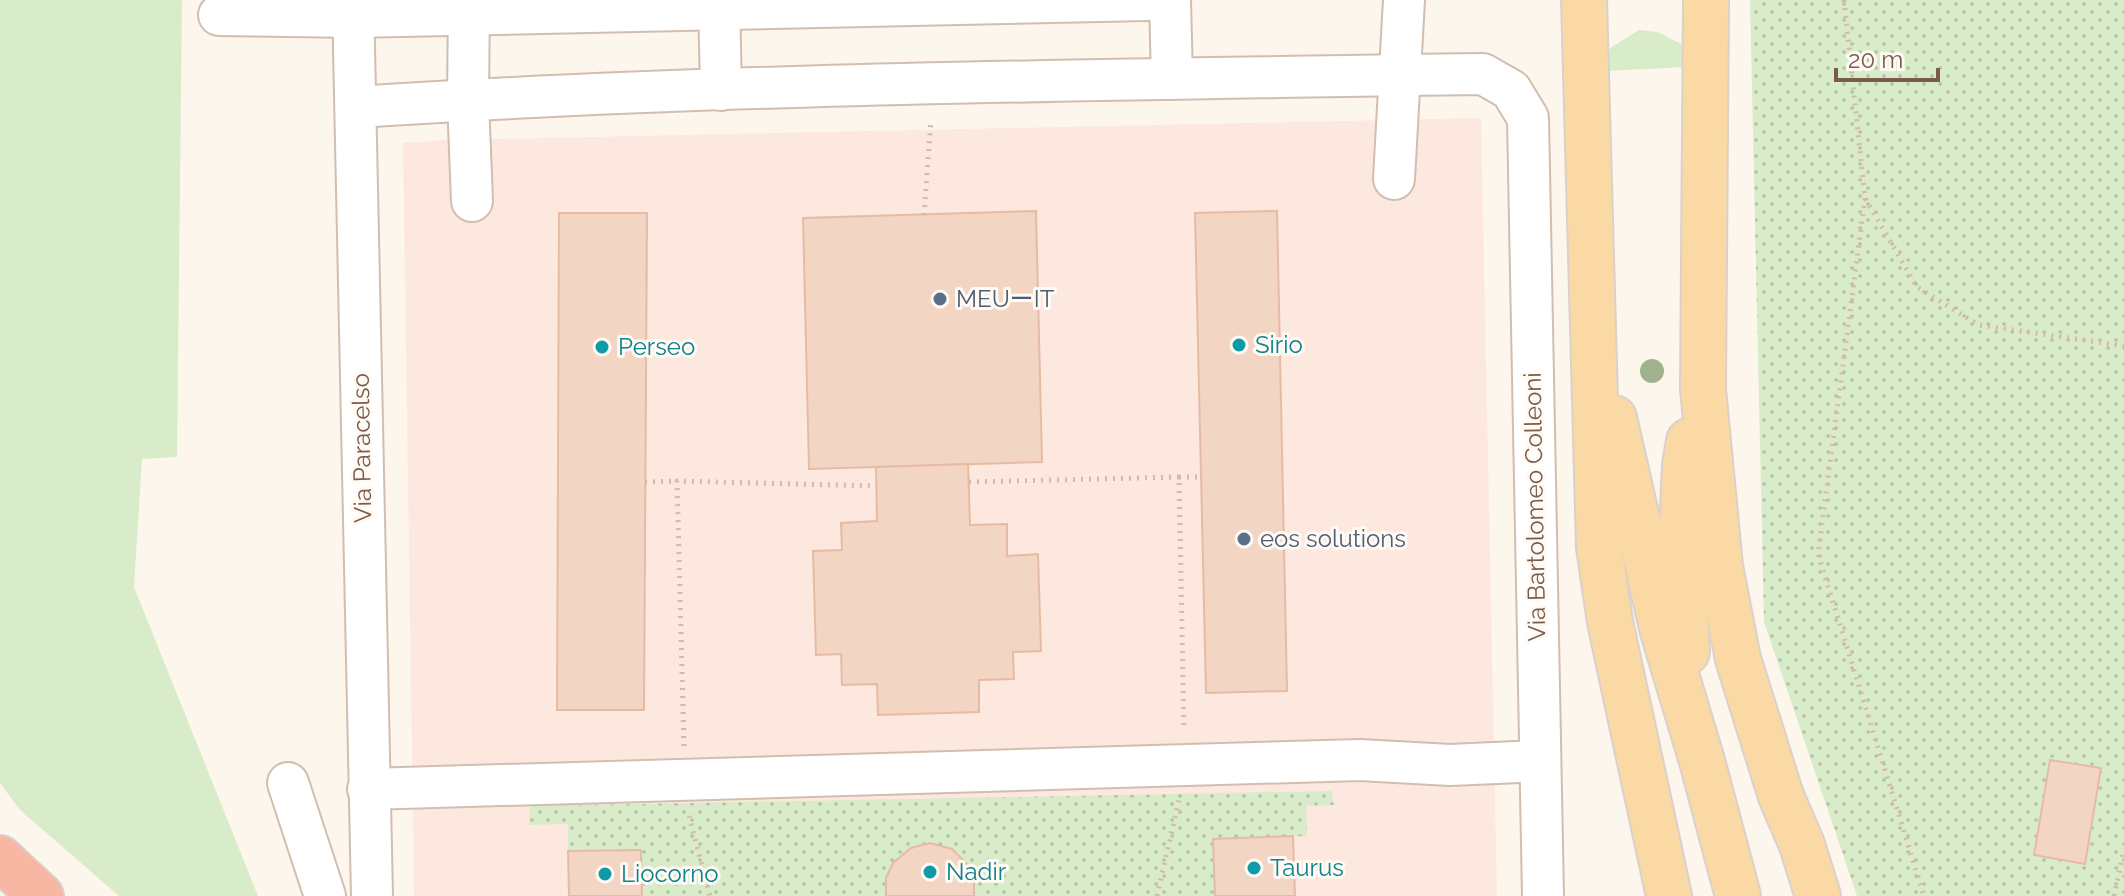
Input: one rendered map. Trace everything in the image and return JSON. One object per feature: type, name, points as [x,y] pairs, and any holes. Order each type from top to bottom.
[{"type":"highway","points":[[0,858],[41,896]]},
{"type":"main road","points":[[1584,0],[1599,547],[1610,622],[1669,896]]},
{"type":"main road","points":[[1706,0],[1703,389],[1720,566],[1730,627],[1777,782],[1818,896]]},
{"type":"main road","points":[[1595,350],[1622,446],[1662,628],[1738,896]]},
{"type":"main road","points":[[1702,761],[1685,634],[1682,527],[1685,465],[1703,389]]},
{"type":"street","points":[[219,15],[353,9],[1148,0]]},
{"type":"street","points":[[1170,0],[1172,79]]},
{"type":"street","points":[[1394,179],[1404,0]]},
{"type":"street","points":[[719,5],[721,90]]},
{"type":"street","points":[[469,8],[468,100],[472,201]]},
{"type":"street","name":"Via Paracelso","points":[[353,9],[372,896]]},
{"type":"street","name":"Via Bartolomeo Colleoni","points":[[1401,75],[1483,74],[1511,90],[1528,118],[1543,896]]},
{"type":"street","points":[[357,107],[721,90],[1401,75]]},
{"type":"street","points":[[368,789],[1360,760],[1450,765],[1540,761]]},
{"type":"street","points":[[288,783],[325,896]]},
{"type":"path","points":[[1844,0],[1865,198],[1818,554],[1924,896]]},
{"type":"path","points":[[1865,198],[1917,287],[1979,325],[2124,346]]},
{"type":"path","points":[[1157,896],[1185,765],[1179,477]]},
{"type":"path","points":[[969,482],[1201,477]]},
{"type":"path","points":[[677,481],[686,801],[710,896]]},
{"type":"path","points":[[645,482],[876,486]]},
{"type":"path","points":[[2114,896],[2124,850]]},
{"type":"shaded area","points":[[1481,118],[1497,896],[414,896],[403,143]]},
{"type":"green space","points":[[0,0],[182,0],[177,457],[142,459],[134,587],[258,896],[119,896],[20,810],[0,783]]},
{"type":"green space","points":[[1750,0],[2124,0],[2124,896],[1857,896],[1764,622]]},
{"type":"green space","points":[[1639,30],[1658,32],[1681,44],[1686,67],[1607,71],[1610,48]]},
{"type":"green space","points":[[1332,791],[1334,805],[1306,806],[1307,836],[1213,839],[1215,896],[642,896],[641,850],[568,851],[568,824],[529,825],[530,806]]},
{"type":"building","points":[[1036,211],[1042,462],[809,469],[803,218]]},
{"type":"building","name":"Sirio","points":[[1277,211],[1287,691],[1206,693],[1195,213]]},
{"type":"building","name":"Perseo","points":[[559,213],[647,213],[644,710],[557,710]]},
{"type":"building","points":[[968,464],[970,525],[1007,524],[1007,556],[1038,554],[1041,651],[1013,652],[1014,679],[979,680],[979,712],[878,715],[877,684],[842,685],[841,654],[816,655],[813,551],[842,550],[841,523],[877,521],[876,467]]},
{"type":"building","points":[[2050,760],[2101,768],[2085,864],[2034,855]]},
{"type":"building","name":"Taurus","points":[[1293,836],[1295,896],[1215,896],[1213,839]]},
{"type":"building","name":"Nadir","points":[[930,843],[952,849],[969,866],[974,880],[974,896],[886,896],[886,878],[893,863],[911,848]]},
{"type":"building","name":"Liocorno","points":[[641,850],[642,896],[569,896],[568,851]]},
{"type":"place","name":"MEUーIT","points":[[940,299]]},
{"type":"place","name":"Sirio","points":[[1239,345]]},
{"type":"place","name":"Perseo","points":[[602,347]]},
{"type":"place","name":"eos solutions","points":[[1244,539]]},
{"type":"place","name":"Taurus","points":[[1254,868]]},
{"type":"place","name":"Nadir","points":[[930,872]]},
{"type":"place","name":"Liocorno","points":[[605,874]]}]
